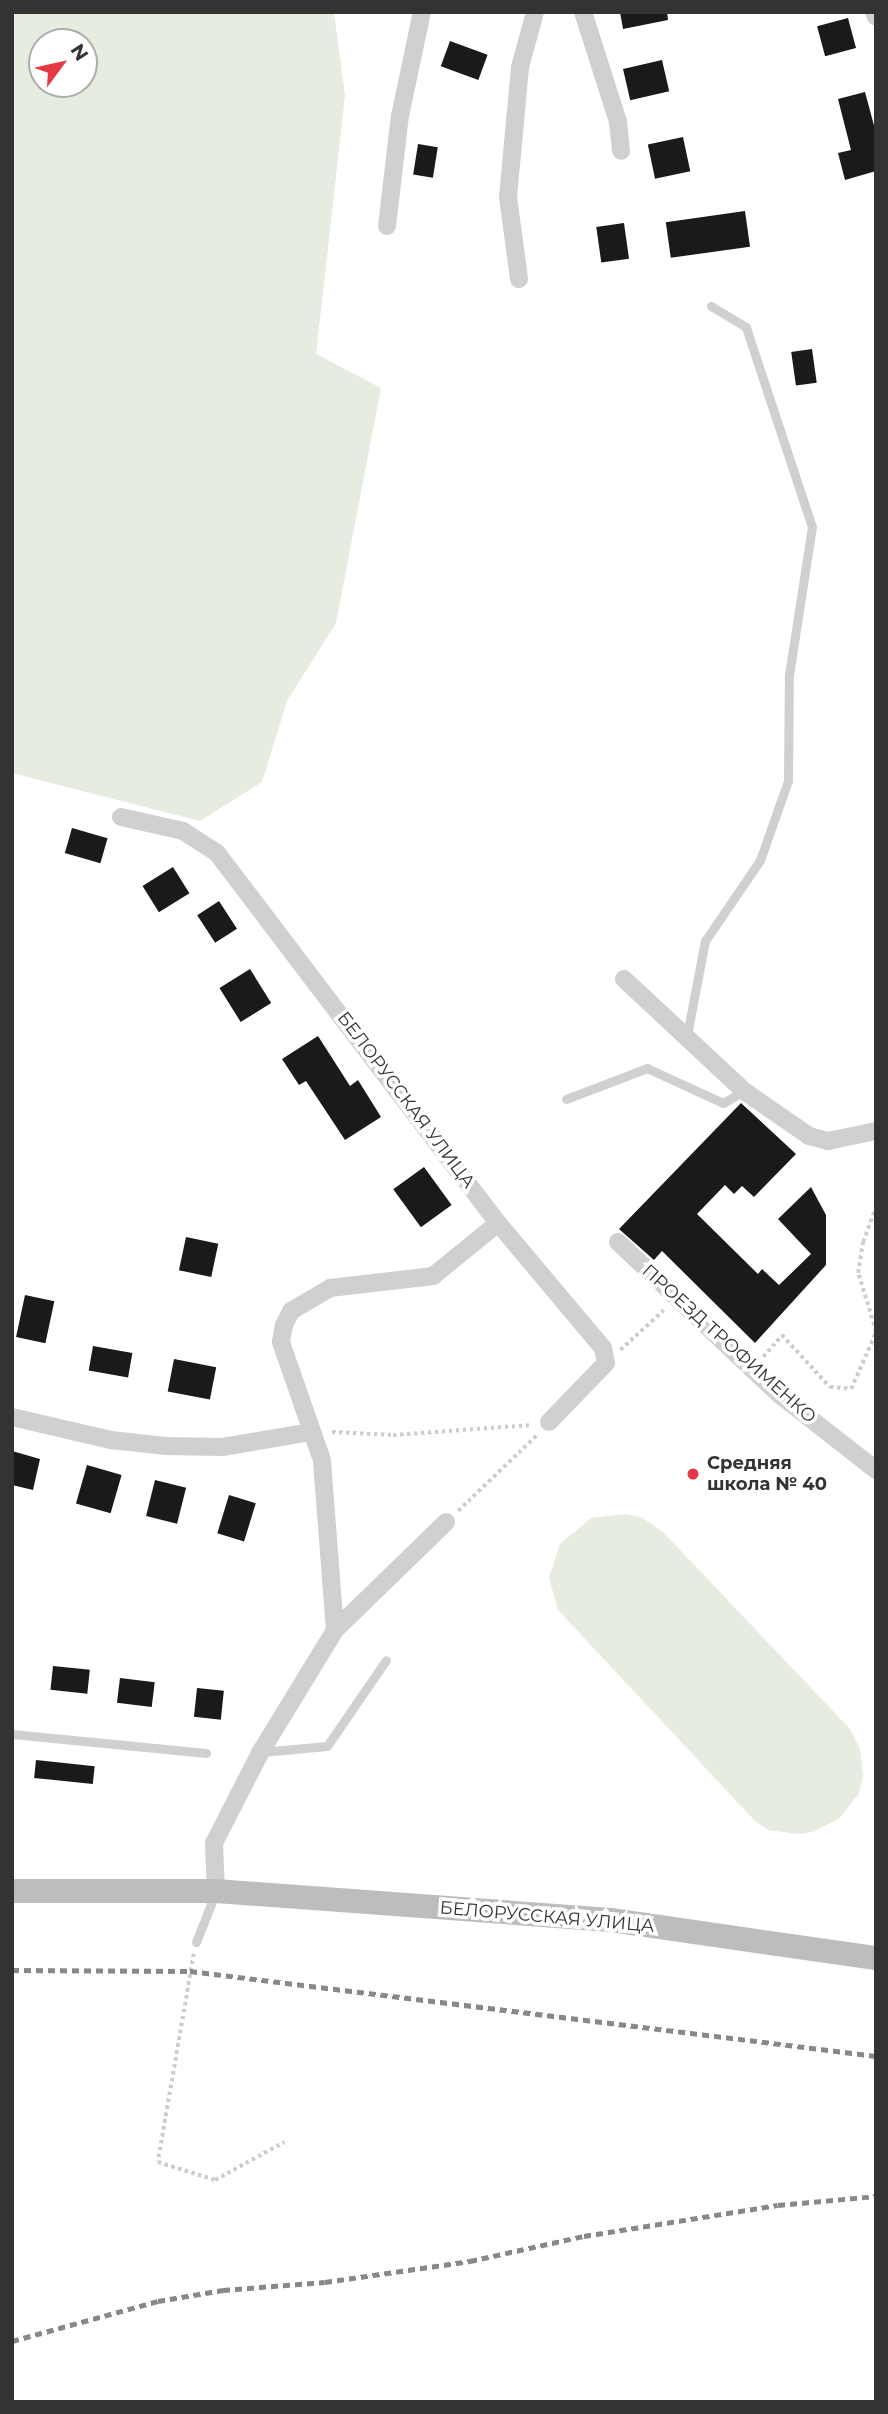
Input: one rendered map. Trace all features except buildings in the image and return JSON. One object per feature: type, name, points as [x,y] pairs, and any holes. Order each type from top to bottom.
[{"type":"main road","name":"БЕЛОРУССКАЯ УЛИЦА","points":[[12,1891],[216,1891],[611,1920],[876,1958]]},
{"type":"street","points":[[387,226],[400,116],[422,12]]},
{"type":"street","points":[[519,279],[508,197],[520,67],[534,12]]},
{"type":"street","points":[[583,12],[618,122],[621,151]]},
{"type":"street","name":"БЕЛОРУССКАЯ УЛИЦА","points":[[121,817],[183,831],[217,853],[498,1223],[603,1349],[606,1363]]},
{"type":"street","points":[[624,979],[744,1091],[818,1140],[876,1131]]},
{"type":"street","points":[[335,1630],[322,1460],[281,1342],[291,1311],[330,1287],[433,1276],[498,1223]]},
{"type":"street","name":"ПРОЕЗД ТРОФИМЕНКО","points":[[618,1242],[753,1369],[876,1469]]},
{"type":"street","points":[[549,1422],[606,1363]]},
{"type":"street","points":[[12,1417],[111,1440],[165,1446],[222,1447],[312,1432]]},
{"type":"street","points":[[216,1891],[214,1843],[260,1753],[335,1630],[446,1522]]},
{"type":"lane","points":[[687,1035],[705,941],[760,860],[788,781],[789,675],[812,527],[746,327],[711,306]]},
{"type":"lane","points":[[566,1099],[647,1068],[723,1102],[744,1091]]},
{"type":"lane","points":[[260,1753],[327,1746],[386,1660]]},
{"type":"lane","points":[[12,1734],[206,1753]]},
{"type":"lane","points":[[196,1941],[216,1891]]},
{"type":"path","points":[[753,1369],[782,1335],[830,1387],[851,1389],[876,1332],[858,1273],[863,1242],[876,1208]]},
{"type":"path","points":[[606,1363],[678,1298]]},
{"type":"path","points":[[312,1432],[393,1435],[549,1422]]},
{"type":"path","points":[[446,1522],[549,1422]]},
{"type":"path","points":[[196,1941],[158,2162],[215,2180],[284,2143]]},
{"type":"shaded area","points":[[12,12],[334,12],[345,96],[316,354],[381,388],[336,623],[287,701],[262,782],[200,821],[12,773]]},
{"type":"shaded area","points":[[626,1514],[641,1517],[663,1532],[850,1729],[860,1749],[863,1776],[859,1793],[840,1818],[813,1832],[797,1834],[768,1830],[755,1821],[558,1610],[549,1578],[560,1544],[591,1518]]},
{"type":"railway","points":[[12,1970],[190,1971],[876,2056]]},
{"type":"railway","points":[[12,2341],[158,2301],[223,2290],[325,2282],[470,2261],[584,2236],[778,2205],[876,2196]]},
{"type":"place","name":"Средняя школа № 40","points":[[693,1474]]}]
